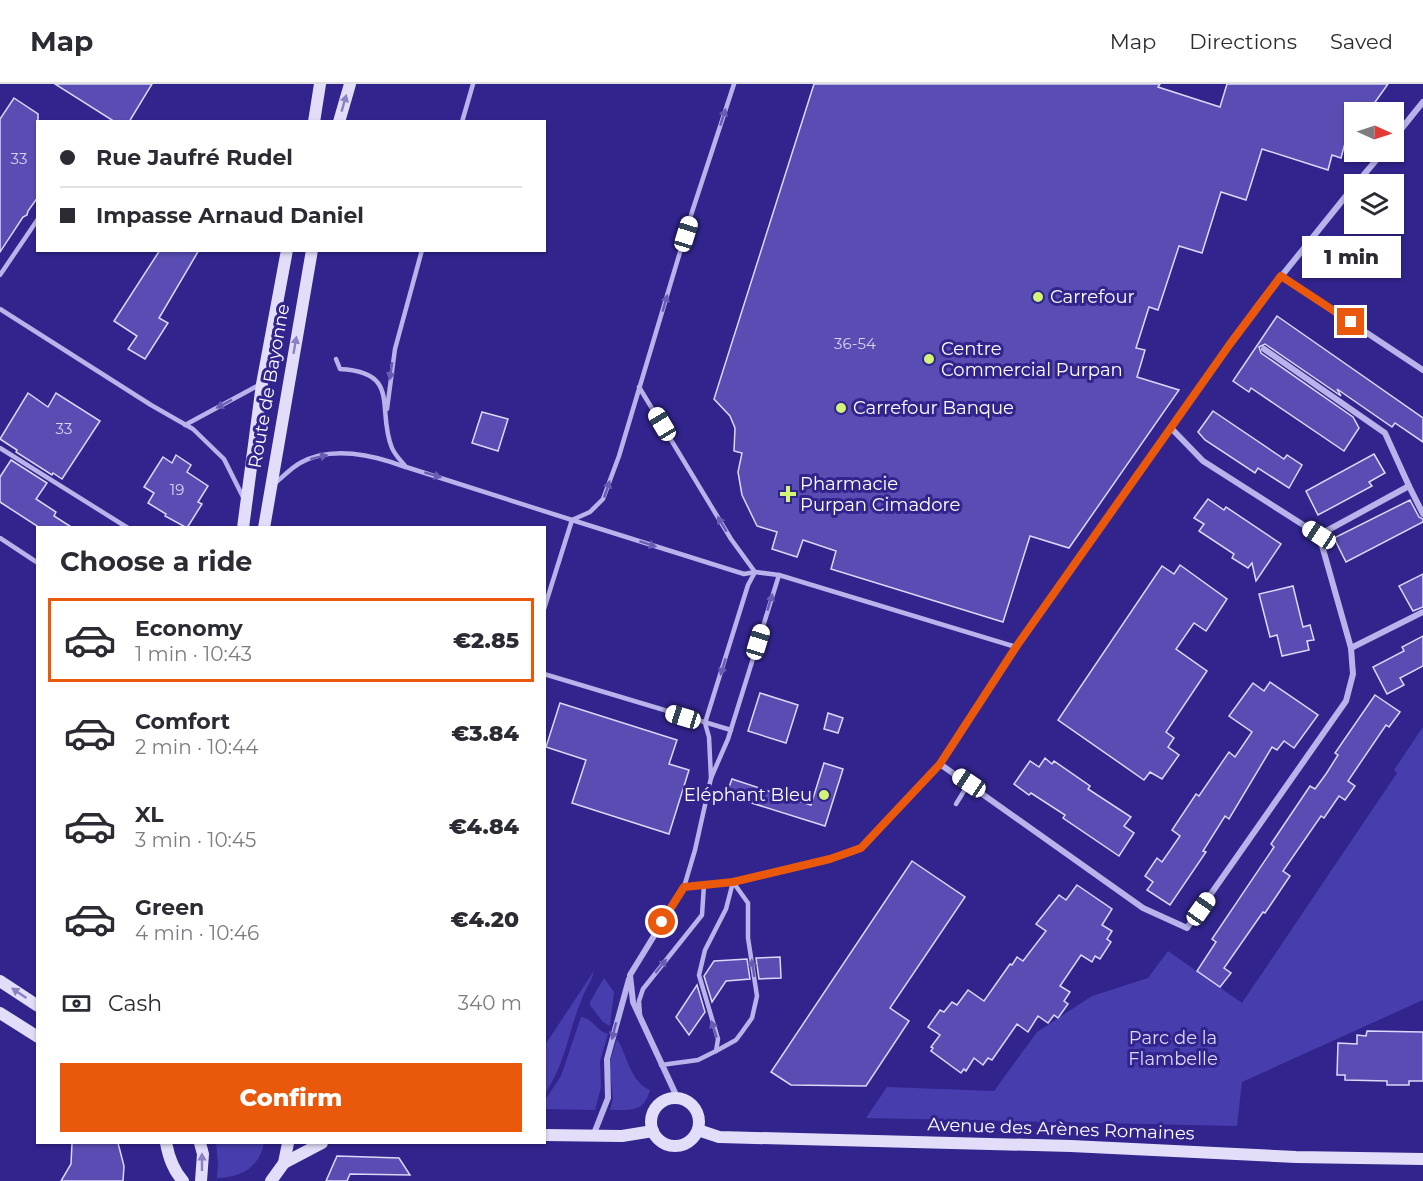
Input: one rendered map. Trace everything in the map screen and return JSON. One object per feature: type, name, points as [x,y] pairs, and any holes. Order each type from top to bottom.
[{"type":"main road","points":[[314,120],[320,84]]},
{"type":"main road","points":[[340,120],[350,84]]},
{"type":"main road","name":"Route de Bayonne","points":[[243,526],[262,384],[287,252]]},
{"type":"main road","name":"Route de Bayonne","points":[[264,526],[312,252]]},
{"type":"main road","points":[[0,981],[36,1005]]},
{"type":"main road","points":[[0,1013],[36,1036]]},
{"type":"main road","points":[[677,1097],[686,1099],[698,1112],[700,1121],[698,1131],[689,1142],[676,1146],[662,1143],[653,1131],[652,1114],[658,1105],[667,1099],[677,1097]]},
{"type":"main road","points":[[546,1135],[622,1136],[653,1131]]},
{"type":"main road","name":"Avenue des Arènes Romaines","points":[[698,1131],[719,1137],[1071,1146],[1423,1159]]},
{"type":"main road","points":[[166,1144],[169,1159],[178,1179]]},
{"type":"main road","points":[[200,1144],[203,1154],[201,1181]]},
{"type":"main road","points":[[274,1180],[284,1163],[288,1144]]},
{"type":"main road","points":[[284,1163],[320,1144]]},
{"type":"street","points":[[1404,126],[1423,102]]},
{"type":"street","points":[[1364,174],[1375,162]]},
{"type":"street","points":[[593,1136],[608,1098],[607,1059],[630,975],[684,887],[733,882],[830,859],[861,848],[940,764],[1016,647],[1236,336],[1344,199]]},
{"type":"street","points":[[1281,276],[1423,369]]},
{"type":"street","points":[[1264,349],[1385,433],[1423,514]]},
{"type":"street","points":[[940,764],[1143,908],[1187,928],[1346,701],[1353,674],[1351,648],[1319,535],[1203,461],[1171,428]]},
{"type":"street","points":[[1319,535],[1409,486]]},
{"type":"street","points":[[1351,648],[1423,612]]},
{"type":"street","points":[[630,975],[633,1002],[677,1097]]},
{"type":"lane","points":[[463,120],[473,84]]},
{"type":"lane","points":[[572,520],[590,513],[603,500],[734,84]]},
{"type":"lane","points":[[0,275],[36,222]]},
{"type":"lane","points":[[386,421],[390,373],[401,322],[421,252]]},
{"type":"lane","points":[[0,309],[151,405],[194,429],[224,459],[246,502]]},
{"type":"lane","points":[[336,359],[340,369],[366,374],[381,388],[392,448],[406,467]]},
{"type":"lane","points":[[185,424],[262,384]]},
{"type":"lane","points":[[639,387],[731,539],[755,572]]},
{"type":"lane","points":[[0,448],[125,526]]},
{"type":"lane","points":[[270,487],[300,463],[322,455],[350,454],[386,460],[744,574],[755,572],[779,575],[1016,647]]},
{"type":"lane","points":[[546,603],[572,520]]},
{"type":"lane","points":[[0,538],[36,562]]},
{"type":"lane","points":[[711,778],[709,737],[705,723],[748,585],[755,572]]},
{"type":"lane","points":[[684,887],[711,778],[730,730],[779,575]]},
{"type":"lane","points":[[546,675],[730,730]]},
{"type":"lane","points":[[956,804],[969,783]]},
{"type":"lane","points":[[716,1050],[718,1039],[699,975],[705,950],[726,909],[733,882]]},
{"type":"lane","points":[[662,1065],[698,1060],[736,1040],[753,1018],[757,996],[748,938],[748,903],[733,882]]},
{"type":"lane","points":[[640,1017],[639,1001],[643,988],[702,915],[704,885]]},
{"type":"green space","name":"Parc de la Flambelle","points":[[1423,727],[1423,1000],[1242,1082],[1237,1126],[866,1118],[887,1087],[994,1091],[1037,1032],[1092,996],[1148,978],[1168,951],[1242,1003],[1397,773],[1394,770]]},
{"type":"green space","points":[[594,971],[578,1009],[563,1057],[546,1092],[546,1043]]},
{"type":"green space","points":[[604,978],[614,992],[610,1026],[603,1022],[590,1005]]},
{"type":"green space","points":[[581,1017],[608,1034],[600,1061],[601,1087],[595,1110],[546,1109],[546,1098],[561,1076]]},
{"type":"green space","points":[[617,1039],[633,1074],[643,1086],[650,1090],[644,1103],[635,1109],[610,1110],[613,1098],[609,1065]]},
{"type":"green space","points":[[216,1144],[264,1144],[262,1152],[253,1165],[248,1170],[234,1176],[217,1178]]},
{"type":"building","points":[[55,84],[152,84],[130,120],[112,120]]},
{"type":"building","name":"Centre Commercial Purpan","points":[[814,84],[1160,84],[1158,87],[1220,107],[1227,84],[1388,84],[1375,102],[1344,102],[1344,147],[1341,158],[1332,155],[1328,170],[1262,149],[1246,200],[1221,192],[1202,253],[1179,246],[1158,310],[1149,307],[1136,348],[1145,350],[1137,377],[1179,390],[1069,548],[1030,536],[1003,622],[831,569],[836,551],[803,540],[797,557],[772,549],[777,532],[757,526],[742,495],[738,472],[742,453],[734,451],[735,428],[730,416],[714,399]]},
{"type":"building","points":[[14,98],[38,114],[38,120],[36,120],[36,200],[0,252],[0,119]]},
{"type":"building","points":[[159,252],[198,252],[159,318],[168,323],[145,359],[128,349],[137,336],[114,321]]},
{"type":"building","points":[[1277,316],[1423,418],[1423,442],[1395,423],[1392,427],[1337,389],[1341,396],[1265,344],[1259,347],[1261,353],[1353,417],[1359,428],[1344,451],[1251,388],[1249,392],[1233,381]]},
{"type":"building","points":[[28,393],[48,407],[56,393],[100,421],[62,479],[16,452],[17,450],[0,439]]},
{"type":"building","points":[[1213,411],[1284,459],[1287,455],[1302,465],[1289,488],[1258,468],[1255,473],[1205,440],[1198,432]]},
{"type":"building","points":[[482,412],[508,419],[498,451],[472,443]]},
{"type":"building","points":[[1374,454],[1385,473],[1369,482],[1372,486],[1318,515],[1306,491]]},
{"type":"building","points":[[176,455],[191,465],[187,472],[208,486],[198,502],[202,504],[188,526],[183,526],[165,516],[166,514],[148,503],[154,493],[144,487],[163,457],[172,463]]},
{"type":"building","points":[[11,460],[47,483],[36,499],[56,512],[54,516],[70,526],[37,526],[0,502],[0,477]]},
{"type":"building","points":[[1208,499],[1224,510],[1226,507],[1281,544],[1256,581],[1252,563],[1248,568],[1232,558],[1234,554],[1199,531],[1204,524],[1194,518]]},
{"type":"building","points":[[1410,500],[1423,522],[1346,562],[1334,538]]},
{"type":"building","points":[[1180,565],[1227,599],[1206,631],[1194,623],[1176,649],[1207,671],[1166,732],[1174,738],[1168,747],[1179,755],[1162,779],[1150,772],[1144,780],[1058,720],[1162,566],[1174,574]]},
{"type":"building","points":[[1423,574],[1423,607],[1413,611],[1399,586]]},
{"type":"building","points":[[1293,586],[1303,627],[1310,625],[1314,640],[1307,641],[1309,650],[1282,656],[1277,635],[1270,637],[1259,594]]},
{"type":"building","points":[[1423,636],[1423,666],[1400,678],[1404,685],[1387,694],[1373,667],[1404,651],[1402,647]]},
{"type":"building","points":[[1270,682],[1318,715],[1294,748],[1284,741],[1277,750],[1272,747],[1229,819],[1225,816],[1203,851],[1206,852],[1170,905],[1147,890],[1153,882],[1145,876],[1157,858],[1162,862],[1180,836],[1172,830],[1196,794],[1199,796],[1229,752],[1235,757],[1252,732],[1229,716],[1253,683],[1264,691]]},
{"type":"building","points":[[760,693],[798,705],[786,743],[748,731]]},
{"type":"building","points":[[1375,695],[1400,712],[1389,727],[1386,725],[1348,781],[1355,786],[1345,800],[1339,796],[1324,818],[1321,816],[1283,871],[1290,876],[1224,968],[1231,973],[1220,987],[1197,971],[1216,942],[1212,939],[1274,847],[1271,844],[1310,786],[1315,789],[1326,774],[1338,755],[1335,753]]},
{"type":"building","points":[[560,703],[677,740],[669,764],[689,770],[669,834],[572,803],[586,760],[546,747]]},
{"type":"building","points":[[828,713],[843,718],[838,733],[824,729]]},
{"type":"building","points":[[1045,758],[1052,764],[1054,761],[1090,786],[1088,789],[1131,817],[1124,826],[1134,833],[1119,856],[1063,818],[1065,815],[1014,784],[1030,761],[1039,767]]},
{"type":"building","points":[[824,763],[843,769],[825,826],[726,795],[732,779],[811,805]]},
{"type":"building","points":[[912,861],[965,897],[890,1008],[909,1021],[866,1086],[791,1085],[771,1072]]},
{"type":"building","points":[[1077,885],[1112,909],[1102,925],[1112,931],[1107,939],[1111,942],[1100,959],[1095,956],[1092,962],[1081,955],[1060,986],[1070,992],[1064,1001],[1068,1004],[1058,1018],[1054,1015],[1048,1023],[1038,1016],[1028,1032],[1017,1024],[992,1060],[988,1058],[983,1065],[974,1058],[966,1071],[964,1069],[961,1073],[931,1051],[933,1048],[931,1047],[940,1035],[928,1027],[940,1010],[944,1012],[952,1002],[957,1005],[968,990],[984,1001],[1010,964],[1012,965],[1017,957],[1023,961],[1046,931],[1036,924],[1059,895],[1066,900]]},
{"type":"building","points":[[780,957],[781,978],[759,979],[756,958]]},
{"type":"building","points":[[747,959],[750,979],[726,981],[712,1002],[704,976],[714,961]]},
{"type":"building","points":[[697,985],[705,1012],[689,1035],[676,1017]]},
{"type":"building","points":[[1367,1031],[1423,1032],[1423,1081],[1409,1081],[1409,1085],[1387,1085],[1387,1081],[1345,1080],[1345,1075],[1337,1075],[1338,1043],[1357,1044],[1357,1035],[1366,1036]]},
{"type":"building","points":[[72,1144],[118,1144],[124,1166],[123,1181],[61,1181],[71,1164]]},
{"type":"building","points":[[337,1156],[399,1158],[410,1175],[350,1174],[347,1181],[326,1181]]},
{"type":"place","name":"Carrefour","points":[[1038,297]]},
{"type":"place","name":"Centre Commercial Purpan","points":[[929,359]]},
{"type":"place","name":"Carrefour Banque","points":[[841,408]]},
{"type":"place","name":"Pharmacie Purpan Cimadore","points":[[788,494]]},
{"type":"place","name":"Eléphant Bleu","points":[[824,795]]},
{"type":"route","points":[[662,922],[684,887],[733,882],[830,859],[861,848],[940,764],[1016,647],[1230,344],[1281,276],[1351,322]]}]
